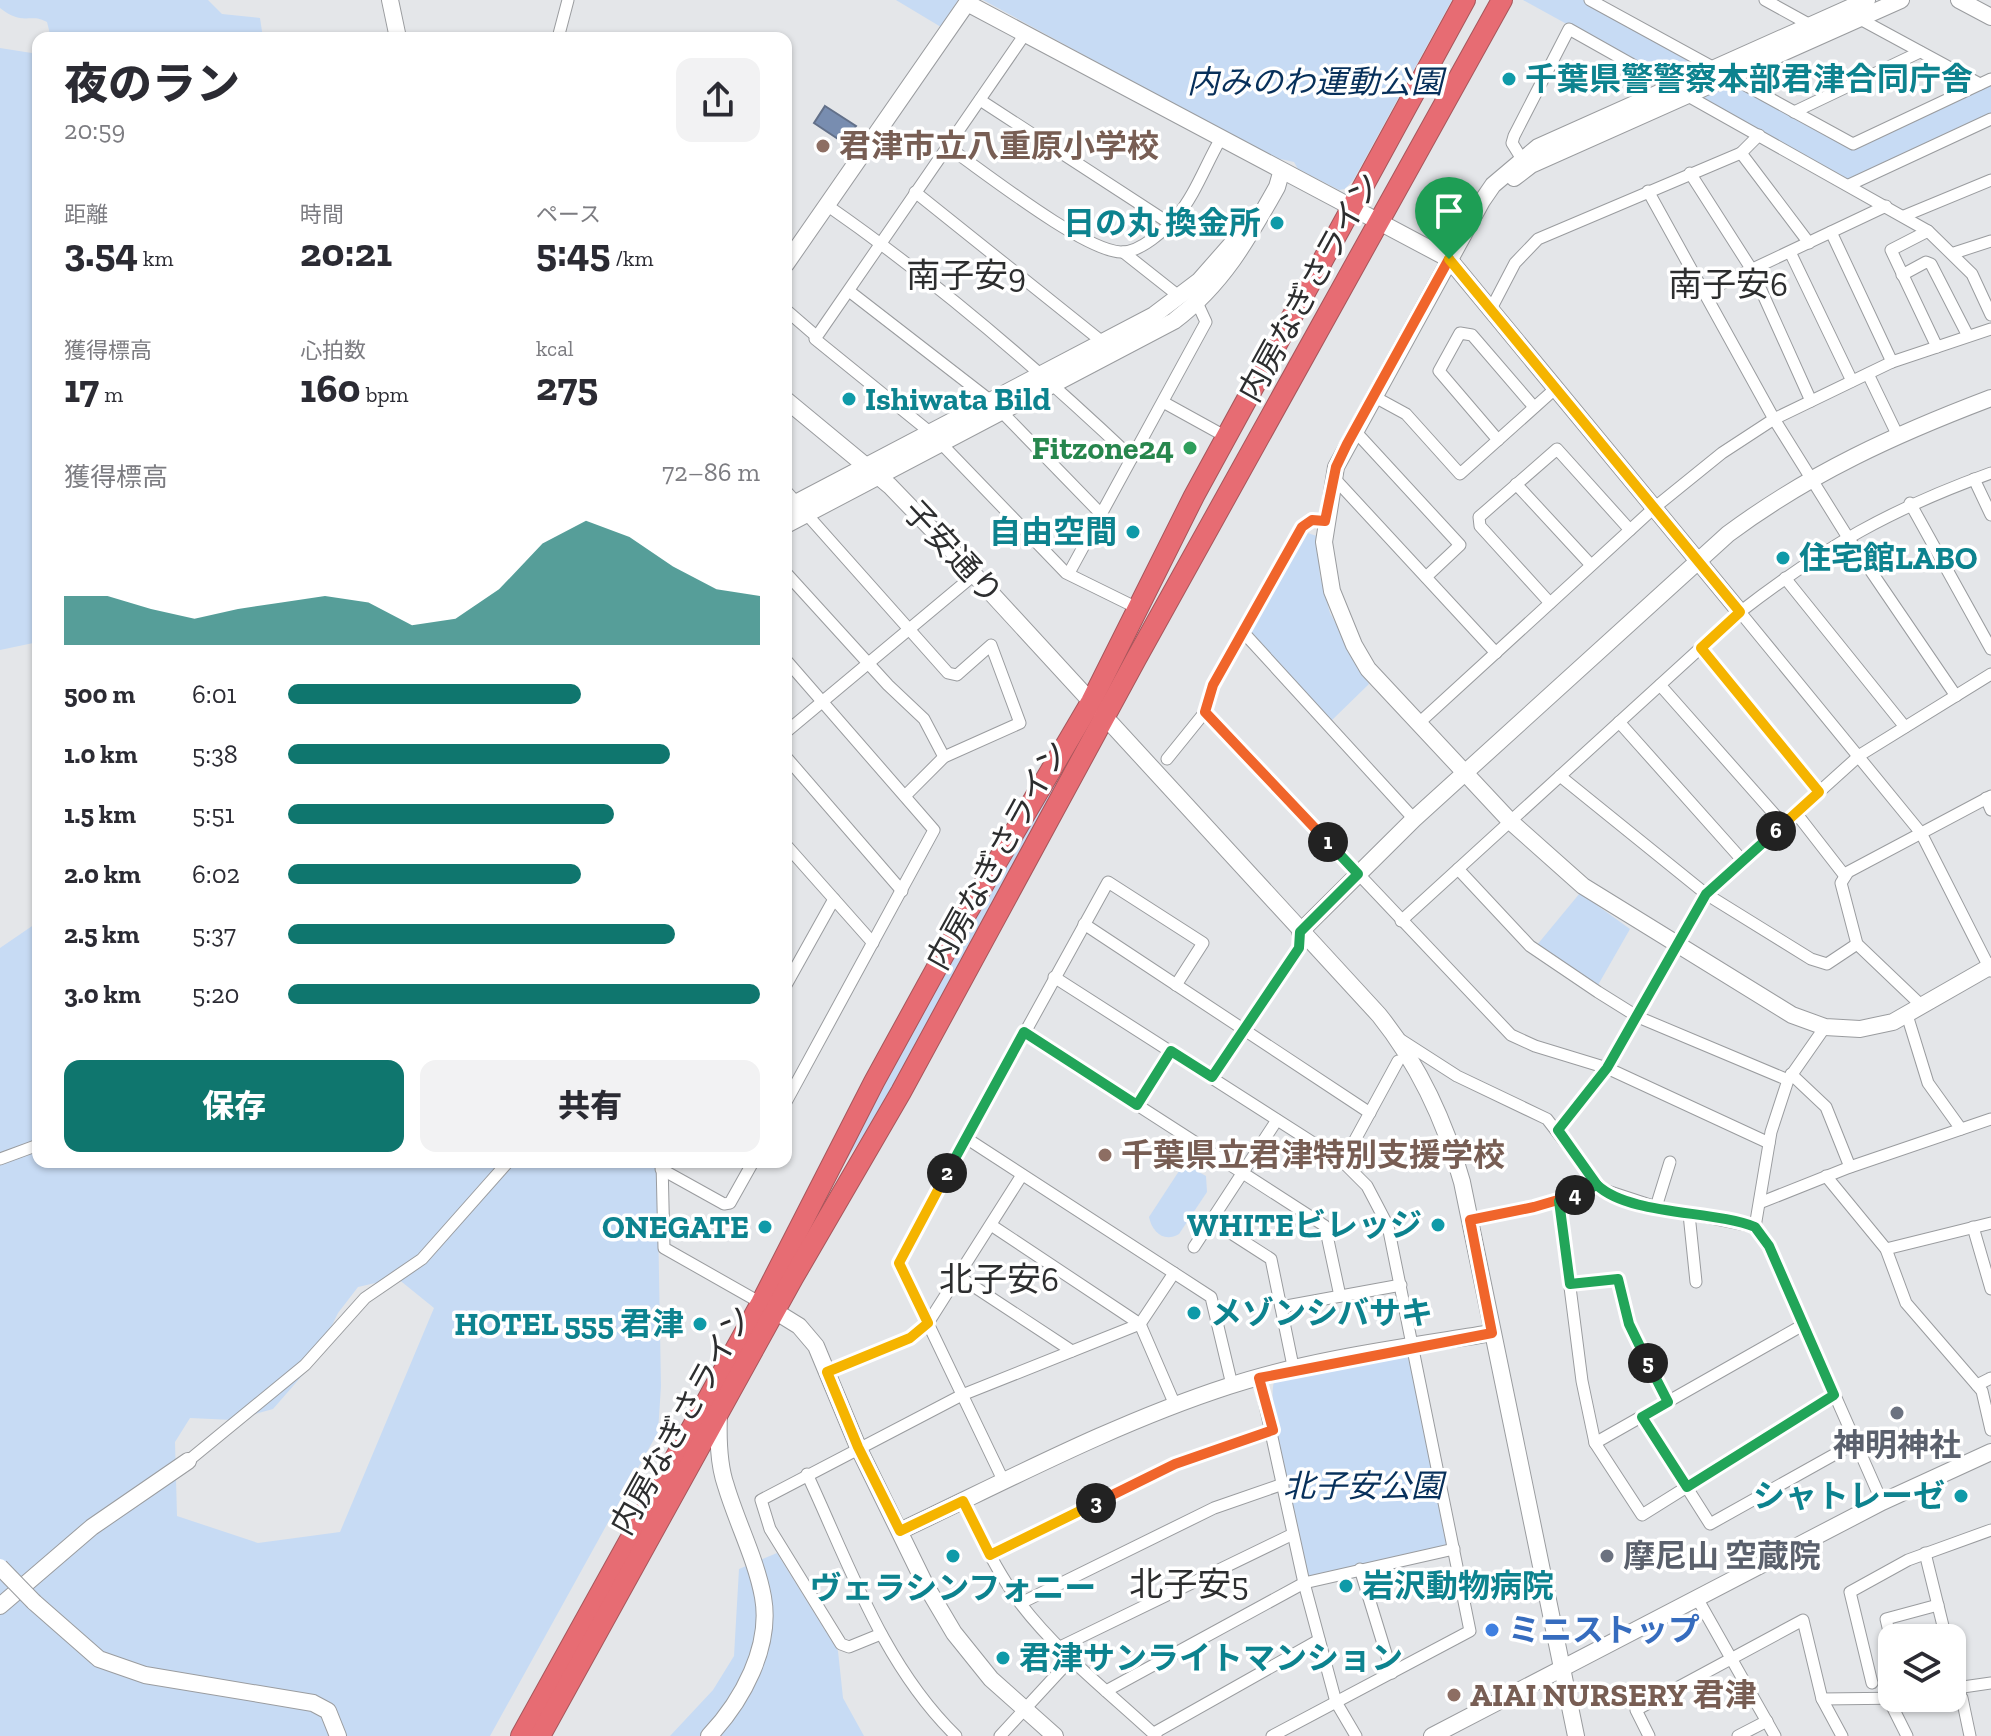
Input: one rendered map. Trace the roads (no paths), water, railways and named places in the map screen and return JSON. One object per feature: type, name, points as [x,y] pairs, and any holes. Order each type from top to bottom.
[{"type":"highway","name":"内房なぎさライン","points":[[540,1736],[719,1412],[768,1307],[949,945],[1091,702],[1193,498],[1465,0]]},
{"type":"highway","name":"内房なぎさライン","points":[[521,1736],[1107,718],[1502,0]]},
{"type":"street","points":[[390,0],[397,32]]},
{"type":"street","points":[[560,32],[568,0]]},
{"type":"street","points":[[1590,0],[1853,144],[1985,82]]},
{"type":"street","points":[[1765,0],[1828,34]]},
{"type":"street","points":[[792,256],[967,3],[1281,173],[1449,259],[1860,755],[1921,833],[1990,968],[1914,1010],[1860,1029],[1825,1027],[1792,1015],[1583,886],[1510,821],[1368,669],[1342,621],[1326,564],[1325,521],[1334,478],[1354,430],[1449,259],[1469,224],[1538,147],[1867,0]]},
{"type":"street","points":[[1525,164],[1688,96],[1901,0]]},
{"type":"street","points":[[1959,0],[1991,17]]},
{"type":"street","points":[[1860,19],[1920,52],[1985,82]]},
{"type":"street","points":[[1525,164],[1512,143],[1514,136],[1569,29],[1928,231],[1954,253],[1972,274],[1991,315]]},
{"type":"street","points":[[816,336],[1025,34]]},
{"type":"street","points":[[1794,112],[1920,52]]},
{"type":"street","points":[[980,100],[1169,223]]},
{"type":"street","points":[[1849,185],[1991,119]]},
{"type":"street","points":[[1491,309],[1528,246],[1741,153],[1759,135]]},
{"type":"street","points":[[1123,252],[1151,239],[1178,215],[1220,140]]},
{"type":"street","points":[[948,147],[1083,239],[1123,252],[1189,296],[1206,322],[1069,573]]},
{"type":"street","points":[[1741,153],[1809,243]]},
{"type":"street","points":[[905,796],[944,757],[1020,723],[991,645],[953,676],[794,504],[873,471],[1109,349],[1152,335],[1245,245],[1281,173]]},
{"type":"street","points":[[1690,173],[1752,270],[1811,401]]},
{"type":"street","points":[[1904,216],[1991,180]]},
{"type":"street","points":[[1648,191],[1774,419],[1847,536],[1956,696]]},
{"type":"street","points":[[915,192],[1109,349]]},
{"type":"street","points":[[828,206],[880,242],[1049,380],[1132,458]]},
{"type":"street","points":[[1704,292],[1886,206]]},
{"type":"street","points":[[1928,231],[1891,250],[1937,347]]},
{"type":"street","points":[[1831,232],[1892,362]]},
{"type":"street","points":[[1954,253],[1991,241]]},
{"type":"street","points":[[1790,252],[1852,381]]},
{"type":"street","points":[[1902,275],[1926,262],[1931,264],[1968,336]]},
{"type":"street","points":[[849,291],[997,407],[1101,514]]},
{"type":"street","points":[[792,315],[816,336],[817,342],[936,439],[1069,573],[1129,604]]},
{"type":"street","points":[[1419,723],[1654,508],[1722,453],[1774,419],[1892,362],[1991,329]]},
{"type":"street","points":[[1498,440],[1439,371],[1460,333],[1472,335],[1534,407]]},
{"type":"street","points":[[1868,374],[1897,434]]},
{"type":"street","points":[[1373,396],[1406,414],[1460,474],[1556,388]]},
{"type":"street","points":[[1212,1077],[1299,948],[1300,932],[1414,819],[1698,561],[1769,504],[1811,477],[1897,434],[1991,398]]},
{"type":"street","points":[[1163,402],[1221,434]]},
{"type":"street","name":"子安通り","points":[[792,405],[873,471],[974,575],[1397,1037],[1443,1123],[1470,1220],[1561,1670]]},
{"type":"street","points":[[1354,430],[1460,545],[1426,577]]},
{"type":"street","points":[[1550,603],[1479,524],[1479,517],[1552,451],[1561,450],[1630,530]]},
{"type":"street","points":[[1401,921],[1740,612],[1847,536],[1910,503],[1991,473]]},
{"type":"street","points":[[1334,478],[1496,653]]},
{"type":"street","points":[[1974,479],[1991,515]]},
{"type":"street","points":[[1516,484],[1591,565]]},
{"type":"street","points":[[1910,503],[1991,649]]},
{"type":"street","points":[[1167,759],[1205,712],[1213,685],[1302,527],[1312,520],[1325,521]]},
{"type":"street","points":[[792,727],[974,575]]},
{"type":"street","points":[[1785,578],[1905,727]]},
{"type":"street","points":[[792,580],[931,726],[944,757]]},
{"type":"street","points":[[1243,632],[1414,819]]},
{"type":"street","points":[[1701,648],[1819,792]]},
{"type":"street","points":[[792,667],[934,830],[792,1091]]},
{"type":"street","points":[[1558,1130],[1607,1068],[1706,894],[1860,755],[1991,674]]},
{"type":"street","points":[[1660,685],[1783,824]]},
{"type":"street","points":[[1205,712],[1511,1035],[1535,1046],[1607,1068],[1769,1143]]},
{"type":"street","points":[[1619,722],[1743,861]]},
{"type":"street","points":[[792,764],[902,891]]},
{"type":"street","points":[[1560,776],[1706,894],[1811,959],[1827,964],[1857,944]]},
{"type":"street","points":[[1961,1129],[1928,1083],[1914,1010],[1857,944],[1841,883],[1845,876],[1988,797],[1991,810]]},
{"type":"street","points":[[1796,813],[1845,876]]},
{"type":"street","points":[[792,857],[873,943]]},
{"type":"street","points":[[1458,869],[1530,946],[1638,1017],[1790,1077],[1826,1107],[1850,1167]]},
{"type":"street","points":[[1004,1482],[899,1263],[1108,882],[1203,943],[1176,985]]},
{"type":"street","points":[[792,974],[834,899]]},
{"type":"street","points":[[1084,924],[1370,1113]]},
{"type":"street","points":[[1054,977],[1343,1162],[1367,1186],[1380,1207],[1414,1346],[1470,1631],[1272,1736]]},
{"type":"street","points":[[1755,1227],[1762,1202],[1769,1143],[1790,1077],[1825,1027]]},
{"type":"street","points":[[1024,1032],[1325,1226],[1340,1296]]},
{"type":"street","points":[[1397,1037],[1457,1076],[1536,1112],[1558,1130],[1597,1185],[1613,1195],[1755,1227],[1769,1246],[1882,1502]]},
{"type":"street","points":[[1137,1105],[1171,1051]]},
{"type":"street","points":[[1343,1162],[1398,1061]]},
{"type":"street","points":[[1762,1202],[1850,1167],[1991,1119]]},
{"type":"street","points":[[1194,1247],[1277,1120]]},
{"type":"street","points":[[966,1138],[1211,1297],[1232,1385]]},
{"type":"street","points":[[0,1159],[32,1147]]},
{"type":"street","points":[[1656,1207],[1670,1162]]},
{"type":"street","points":[[0,1606],[92,1527],[188,1461],[305,1365],[365,1298],[422,1259],[503,1168]]},
{"type":"street","points":[[661,1168],[664,1248],[768,1307],[808,1335],[925,1584],[954,1633],[991,1679],[1055,1736]]},
{"type":"street","points":[[666,1168],[724,1204],[730,1203],[750,1168]]},
{"type":"street","points":[[827,1372],[910,1338],[928,1323],[1022,1175]]},
{"type":"street","points":[[1826,1176],[1886,1249],[1906,1303],[1982,1391],[1991,1430]]},
{"type":"street","points":[[1470,1220],[1559,1201],[1597,1185]]},
{"type":"street","points":[[1559,1201],[1582,1381],[1595,1443],[1642,1515],[1834,1395]]},
{"type":"street","points":[[1689,1214],[1696,1282]]},
{"type":"street","points":[[1212,1221],[1271,1259],[1294,1371]]},
{"type":"street","points":[[1886,1249],[1991,1223]]},
{"type":"street","points":[[991,1225],[1140,1324],[1175,1405]]},
{"type":"street","points":[[1973,1227],[1991,1289]]},
{"type":"street","points":[[881,1634],[849,1647],[841,1644],[765,1519],[761,1500],[962,1395],[1140,1324],[1174,1273]]},
{"type":"street","points":[[958,1276],[1072,1351]]},
{"type":"street","points":[[1570,1284],[1618,1279],[1629,1324],[1668,1402]]},
{"type":"street","points":[[1281,1307],[1401,1285]]},
{"type":"street","points":[[1595,1443],[1803,1325]]},
{"type":"street","points":[[900,1531],[1175,1405],[1232,1385],[1414,1346],[1492,1333]]},
{"type":"street","points":[[1259,1378],[1273,1430],[1291,1535],[1319,1640],[1336,1702],[1356,1736]]},
{"type":"street","points":[[1977,1385],[1991,1378]]},
{"type":"street","points":[[709,1736],[731,1710],[748,1680],[760,1648],[764,1618],[759,1581],[724,1483],[719,1412]]},
{"type":"street","points":[[1642,1417],[1710,1524],[1855,1443]]},
{"type":"street","points":[[990,1555],[1175,1464],[1273,1430]]},
{"type":"street","points":[[1432,1736],[1882,1502],[1991,1452]]},
{"type":"street","points":[[688,1468],[695,1464],[710,1467],[724,1483]]},
{"type":"street","points":[[807,1474],[881,1634],[921,1697],[956,1736]]},
{"type":"street","points":[[1021,1603],[1214,1508],[1283,1484]]},
{"type":"street","points":[[963,1501],[990,1555],[1021,1603],[1071,1659],[1155,1735],[1319,1640]]},
{"type":"street","points":[[1872,1683],[1850,1592],[1925,1553],[1991,1530]]},
{"type":"street","points":[[1060,1647],[1291,1535]]},
{"type":"street","points":[[1106,1691],[1304,1583],[1454,1549]]},
{"type":"street","points":[[1925,1553],[1943,1624]]},
{"type":"street","points":[[0,1567],[34,1602],[99,1659],[145,1675],[313,1703],[328,1711],[338,1736]]},
{"type":"street","points":[[1360,1569],[1392,1673]]},
{"type":"street","points":[[1697,1598],[1775,1736]]},
{"type":"street","points":[[1887,1624],[1886,1619],[1938,1605]]},
{"type":"street","points":[[1649,1736],[1636,1710],[1803,1620],[1822,1699],[1842,1736]]},
{"type":"street","points":[[1000,1736],[1071,1659]]},
{"type":"street","points":[[1561,1670],[1576,1736]]},
{"type":"street","points":[[1966,1687],[1991,1683]]},
{"type":"street","points":[[1822,1699],[1878,1698]]},
{"type":"street","points":[[1895,1712],[1907,1736]]},
{"type":"street","points":[[1965,1712],[1970,1736]]},
{"type":"street","points":[[1738,1736],[1767,1721]]},
{"type":"place","name":"千葉県警警察本部君津合同庁舎","points":[[1509,79]]},
{"type":"place","name":"君津市立八重原小学校","points":[[823,146]]},
{"type":"place","name":"日の丸 換金所","points":[[1277,223]]},
{"type":"place","name":"Ishiwata Bild","points":[[849,399]]},
{"type":"place","name":"Fitzone24","points":[[1190,448]]},
{"type":"place","name":"自由空間","points":[[1133,532]]},
{"type":"place","name":"住宅館LABO","points":[[1783,558]]},
{"type":"place","name":"千葉県立君津特別支援学校","points":[[1105,1155]]},
{"type":"place","name":"WHITEビレッジ","points":[[1438,1225]]},
{"type":"place","name":"ONEGATE","points":[[765,1227]]},
{"type":"place","name":"メゾンシバサキ","points":[[1194,1313]]},
{"type":"place","name":"HOTEL 555 君津","points":[[700,1324]]},
{"type":"place","name":"神明神社","points":[[1897,1413]]},
{"type":"place","name":"シャトレーゼ","points":[[1961,1496]]},
{"type":"place","name":"ヴェラシンフォニー","points":[[953,1556]]},
{"type":"place","name":"摩尼山 空蔵院","points":[[1607,1556]]},
{"type":"place","name":"岩沢動物病院","points":[[1346,1586]]},
{"type":"place","name":"ミニストップ","points":[[1492,1630]]},
{"type":"place","name":"君津サンライトマンション","points":[[1003,1658]]},
{"type":"place","name":"AIAI NURSERY 君津","points":[[1454,1695]]},
{"type":"district","name":"南子安9","points":[[966,275]]},
{"type":"district","name":"南子安6","points":[[1728,284]]},
{"type":"district","name":"北子安6","points":[[999,1279]]},
{"type":"district","name":"北子安5","points":[[1189,1584]]},
{"type":"park label","name":"内みのわ運動公園","points":[[1315,82]]},
{"type":"park label","name":"北子安公園","points":[[1363,1486]]}]
